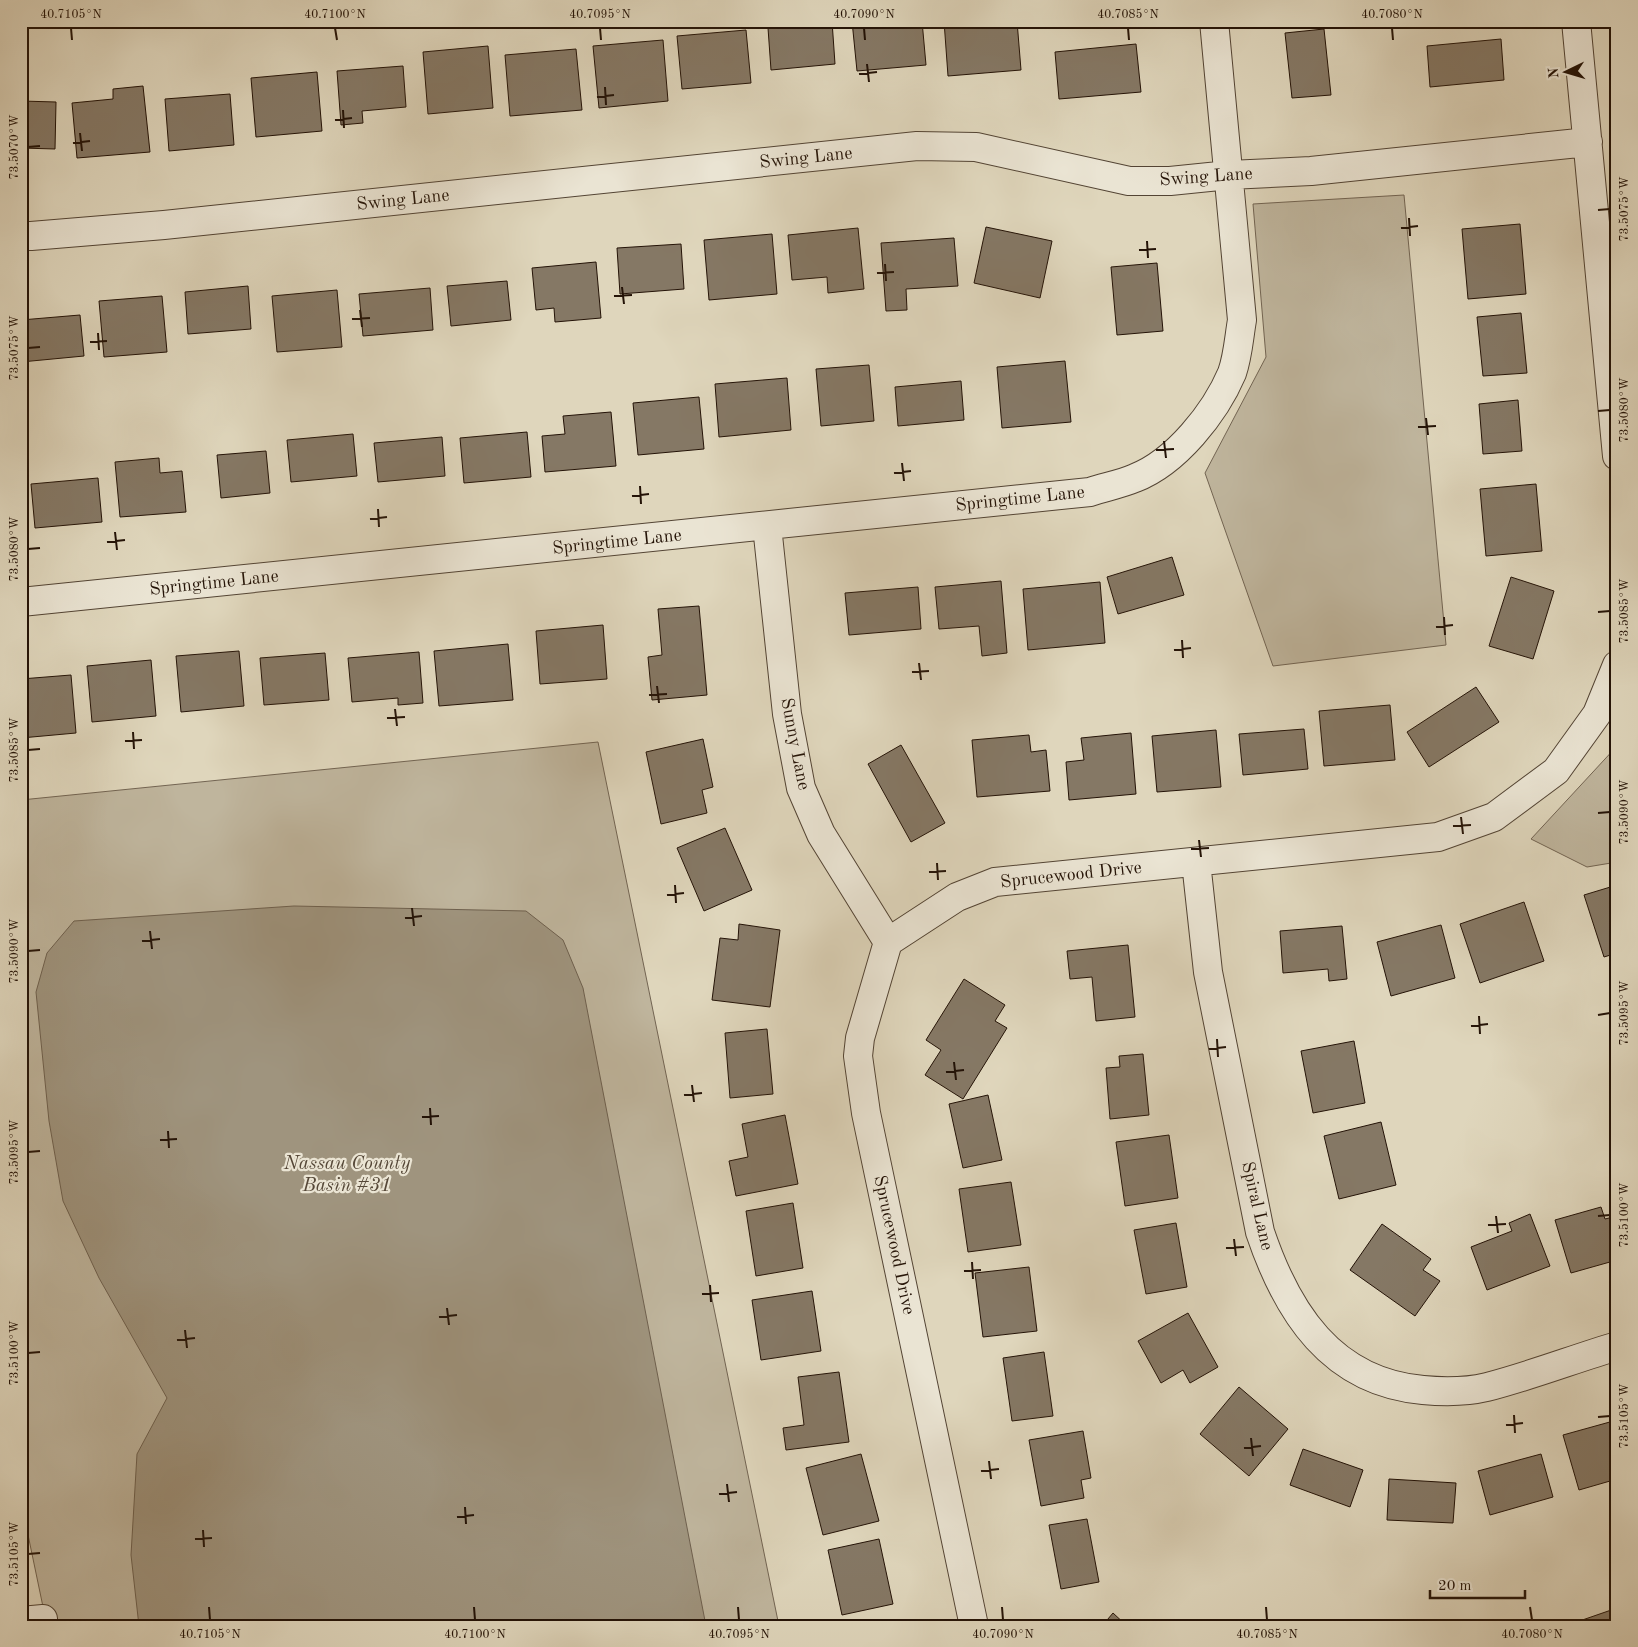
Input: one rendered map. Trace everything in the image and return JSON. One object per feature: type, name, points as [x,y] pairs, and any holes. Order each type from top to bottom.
[{"type":"street","name":"Springtime Lane","points":[[21,602],[1090,492],[1136,478],[1185,444],[1209,415],[1232,373],[1237,352],[1242,320],[1214,21]]},
{"type":"street","points":[[1576,21],[1617,456]]},
{"type":"street","name":"Swing Lane","points":[[21,236],[164,225],[917,146],[976,146],[1129,181],[1170,181],[1229,175],[1311,171],[1588,142]]},
{"type":"street","name":"Sunny Lane","points":[[768,526],[787,714],[802,788],[821,834],[888,942]]},
{"type":"street","name":"Sprucewood Drive","points":[[974,1626],[866,1113],[858,1056],[860,1038],[888,942],[957,897],[995,882],[1438,837],[1494,816],[1556,771],[1597,714],[1617,665]]},
{"type":"street","name":"Spiral Lane","points":[[1196,862],[1208,972],[1260,1232],[1271,1266],[1295,1310],[1323,1346],[1338,1359],[1369,1376],[1405,1388],[1446,1392],[1485,1387],[1617,1346]]},
{"type":"shaded area","points":[[1404,195],[1446,645],[1273,666],[1205,473],[1266,357],[1253,204]]},
{"type":"shaded area","name":"Nassau County Basin #31","points":[[598,742],[779,1626],[47,1626],[21,1501],[21,800]]},
{"type":"shaded area","points":[[1617,746],[1617,862],[1587,867],[1531,839]]},
{"type":"water","name":"Nassau County Basin #31","points":[[294,906],[526,911],[563,940],[583,988],[706,1626],[139,1626],[131,1555],[137,1454],[167,1398],[99,1278],[63,1201],[49,1121],[36,992],[47,953],[74,921]]},
{"type":"building","points":[[785,21],[832,21],[835,64],[771,70],[768,28],[785,26]]},
{"type":"building","points":[[852,21],[922,21],[926,65],[857,71]]},
{"type":"building","points":[[944,21],[1017,21],[1021,70],[948,76]]},
{"type":"building","points":[[1324,29],[1331,95],[1292,98],[1285,33]]},
{"type":"building","points":[[746,30],[751,83],[682,89],[677,36]]},
{"type":"building","points":[[1501,39],[1504,80],[1430,87],[1427,46]]},
{"type":"building","points":[[663,40],[668,101],[599,108],[593,46]]},
{"type":"building","points":[[1136,44],[1141,92],[1059,99],[1055,52]]},
{"type":"building","points":[[488,46],[493,108],[428,114],[423,52]]},
{"type":"building","points":[[576,49],[582,110],[510,116],[505,55]]},
{"type":"building","points":[[403,66],[406,107],[362,111],[363,123],[341,125],[337,71]]},
{"type":"building","points":[[317,72],[322,131],[256,137],[251,78]]},
{"type":"building","points":[[143,86],[150,152],[77,158],[72,103],[113,99],[113,89]]},
{"type":"building","points":[[230,94],[234,145],[169,151],[165,99]]},
{"type":"building","points":[[21,101],[56,102],[55,149],[21,148]]},
{"type":"building","points":[[1520,224],[1526,294],[1468,299],[1462,229]]},
{"type":"building","points":[[986,227],[1052,241],[1040,298],[974,283]]},
{"type":"building","points":[[858,228],[864,289],[828,293],[827,277],[792,280],[788,235]]},
{"type":"building","points":[[772,234],[777,294],[709,300],[704,240]]},
{"type":"building","points":[[954,238],[958,286],[906,289],[907,310],[886,311],[881,243]]},
{"type":"building","points":[[681,244],[684,289],[620,294],[617,248]]},
{"type":"building","points":[[596,262],[601,318],[555,322],[554,308],[536,310],[532,268]]},
{"type":"building","points":[[1157,263],[1163,331],[1117,335],[1111,267]]},
{"type":"building","points":[[507,281],[511,320],[451,326],[447,286]]},
{"type":"building","points":[[248,286],[251,329],[188,334],[185,292]]},
{"type":"building","points":[[430,288],[433,330],[363,336],[359,294]]},
{"type":"building","points":[[337,290],[342,347],[277,352],[272,296]]},
{"type":"building","points":[[162,296],[167,352],[104,357],[99,301]]},
{"type":"building","points":[[1521,313],[1527,373],[1483,376],[1477,317]]},
{"type":"building","points":[[80,315],[84,356],[21,362],[21,320]]},
{"type":"building","points":[[1065,361],[1071,422],[1002,428],[997,367]]},
{"type":"building","points":[[869,365],[874,421],[821,426],[816,369]]},
{"type":"building","points":[[787,378],[791,430],[719,437],[715,384]]},
{"type":"building","points":[[961,381],[964,420],[898,426],[895,387]]},
{"type":"building","points":[[699,397],[704,449],[638,455],[633,403]]},
{"type":"building","points":[[1518,400],[1522,451],[1483,454],[1479,404]]},
{"type":"building","points":[[611,412],[616,466],[545,472],[542,436],[565,434],[563,416]]},
{"type":"building","points":[[527,432],[531,477],[464,483],[460,438]]},
{"type":"building","points":[[353,434],[357,476],[291,482],[287,440]]},
{"type":"building","points":[[442,437],[445,476],[378,482],[374,443]]},
{"type":"building","points":[[266,451],[270,493],[221,498],[217,455]]},
{"type":"building","points":[[159,458],[160,473],[182,471],[186,512],[120,517],[115,462]]},
{"type":"building","points":[[98,478],[102,522],[35,528],[31,484]]},
{"type":"building","points":[[1536,484],[1542,551],[1486,556],[1480,489]]},
{"type":"building","points":[[1172,557],[1184,595],[1118,614],[1107,577]]},
{"type":"building","points":[[1511,577],[1554,591],[1533,659],[1489,646]]},
{"type":"building","points":[[1001,581],[1007,653],[982,656],[979,626],[939,629],[935,587]]},
{"type":"building","points":[[1100,582],[1105,643],[1028,650],[1023,589]]},
{"type":"building","points":[[918,587],[921,629],[849,635],[845,593]]},
{"type":"building","points":[[699,606],[707,695],[652,700],[648,657],[662,655],[658,609]]},
{"type":"building","points":[[603,625],[607,679],[540,684],[536,631]]},
{"type":"building","points":[[508,644],[513,700],[439,706],[434,651]]},
{"type":"building","points":[[239,651],[244,706],[181,712],[176,656]]},
{"type":"building","points":[[419,652],[423,703],[398,705],[398,698],[352,702],[348,658]]},
{"type":"building","points":[[325,653],[329,700],[264,705],[260,658]]},
{"type":"building","points":[[151,660],[156,716],[92,722],[87,666]]},
{"type":"building","points":[[71,675],[76,733],[21,738],[21,679]]},
{"type":"building","points":[[1476,687],[1499,722],[1429,767],[1407,732]]},
{"type":"building","points":[[1390,705],[1395,760],[1324,766],[1319,711]]},
{"type":"building","points":[[1304,729],[1308,769],[1243,775],[1239,734]]},
{"type":"building","points":[[1216,730],[1221,787],[1157,792],[1152,736]]},
{"type":"building","points":[[1131,733],[1136,794],[1069,800],[1066,762],[1084,760],[1081,738]]},
{"type":"building","points":[[1029,735],[1031,752],[1046,750],[1050,791],[977,797],[972,740]]},
{"type":"building","points":[[703,739],[713,787],[702,790],[707,813],[661,824],[646,752]]},
{"type":"building","points":[[901,745],[945,823],[911,842],[868,764]]},
{"type":"building","points":[[725,828],[752,890],[704,911],[677,848]]},
{"type":"building","points":[[1617,885],[1617,953],[1604,957],[1584,895]]},
{"type":"building","points":[[1524,902],[1544,961],[1480,983],[1460,924]]},
{"type":"building","points":[[739,924],[780,930],[770,1007],[712,1000],[720,938],[738,940]]},
{"type":"building","points":[[1441,925],[1455,978],[1391,996],[1377,942]]},
{"type":"building","points":[[1342,926],[1347,979],[1329,981],[1328,969],[1283,973],[1280,931]]},
{"type":"building","points":[[1128,945],[1135,1017],[1096,1021],[1092,977],[1070,979],[1067,951]]},
{"type":"building","points":[[964,979],[1005,1005],[995,1021],[1007,1028],[963,1099],[925,1075],[941,1050],[926,1040]]},
{"type":"building","points":[[1617,996],[1617,1025],[1610,998]]},
{"type":"building","points":[[767,1029],[773,1094],[730,1098],[725,1033]]},
{"type":"building","points":[[1354,1041],[1365,1103],[1313,1113],[1301,1051]]},
{"type":"building","points":[[1143,1054],[1149,1115],[1110,1119],[1106,1068],[1120,1067],[1119,1056]]},
{"type":"building","points":[[988,1095],[1002,1160],[963,1168],[949,1104]]},
{"type":"building","points":[[785,1115],[798,1184],[736,1196],[729,1161],[748,1157],[742,1124]]},
{"type":"building","points":[[1381,1122],[1396,1185],[1339,1199],[1324,1136]]},
{"type":"building","points":[[1169,1135],[1178,1198],[1125,1206],[1116,1142]]},
{"type":"building","points":[[1011,1182],[1021,1245],[968,1252],[959,1189]]},
{"type":"building","points":[[793,1203],[803,1268],[756,1276],[746,1211]]},
{"type":"building","points":[[1601,1207],[1605,1219],[1617,1216],[1617,1260],[1571,1273],[1555,1220]]},
{"type":"building","points":[[1530,1214],[1550,1266],[1487,1290],[1471,1247],[1512,1231],[1509,1223]]},
{"type":"building","points":[[1176,1223],[1187,1287],[1146,1294],[1134,1230]]},
{"type":"building","points":[[1382,1224],[1431,1259],[1423,1270],[1440,1281],[1415,1316],[1350,1270]]},
{"type":"building","points":[[1029,1267],[1037,1331],[983,1337],[975,1273]]},
{"type":"building","points":[[812,1291],[821,1351],[761,1360],[752,1300]]},
{"type":"building","points":[[1188,1313],[1218,1367],[1190,1383],[1183,1370],[1161,1383],[1138,1341]]},
{"type":"building","points":[[1044,1352],[1053,1416],[1012,1421],[1003,1358]]},
{"type":"building","points":[[839,1372],[849,1442],[786,1450],[783,1428],[804,1425],[798,1377]]},
{"type":"building","points":[[1239,1387],[1288,1429],[1249,1476],[1200,1434]]},
{"type":"building","points":[[1617,1420],[1617,1479],[1579,1490],[1563,1435]]},
{"type":"building","points":[[1083,1431],[1091,1478],[1081,1480],[1084,1498],[1041,1506],[1029,1440]]},
{"type":"building","points":[[1303,1449],[1363,1470],[1350,1507],[1290,1485]]},
{"type":"building","points":[[861,1454],[879,1521],[823,1535],[806,1468]]},
{"type":"building","points":[[1541,1454],[1553,1497],[1490,1515],[1478,1471]]},
{"type":"building","points":[[1389,1479],[1456,1483],[1453,1523],[1387,1520]]},
{"type":"building","points":[[1087,1519],[1099,1582],[1061,1589],[1049,1525]]},
{"type":"building","points":[[879,1539],[893,1604],[842,1615],[828,1550]]},
{"type":"building","points":[[1617,1608],[1617,1626],[1565,1626]]},
{"type":"building","points":[[1113,1613],[1127,1626],[1102,1626]]},
{"type":"building","points":[[1527,1620],[1529,1626],[1509,1626]]}]
